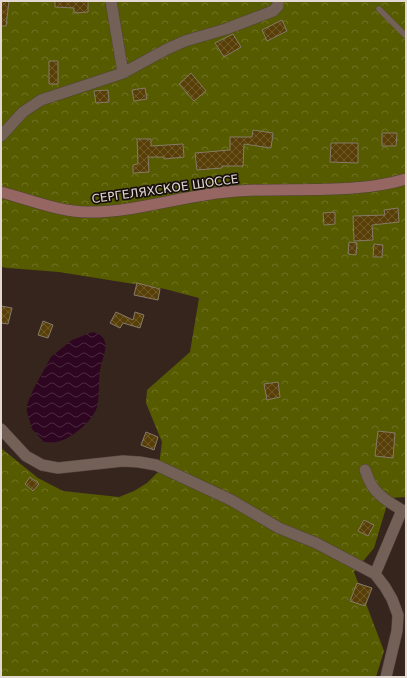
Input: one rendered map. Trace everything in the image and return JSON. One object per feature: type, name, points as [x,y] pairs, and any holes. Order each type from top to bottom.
[{"type":"main road","name":"СЕРГЕЛЯХСКОЕ ШОССЕ","points":[[1,192],[69,211],[88,212],[114,211],[190,197],[237,191],[338,189],[389,184],[406,179]]},
{"type":"street","points":[[111,1],[123,73]]},
{"type":"street","points":[[1,136],[23,112],[41,100],[123,73],[167,48],[226,29],[273,11],[278,6],[278,1]]},
{"type":"street","points":[[1,429],[26,456],[42,465],[58,468],[123,461],[156,465],[231,500],[279,528],[316,543],[375,574],[386,588],[398,615],[397,631],[386,677]]},
{"type":"street","points":[[365,470],[370,482],[378,492],[388,502],[404,511],[375,574]]},
{"type":"lane","points":[[379,9],[406,36]]},
{"type":"green space","points":[[1,1],[406,1],[406,497],[389,498],[374,548],[354,572],[384,651],[376,677],[1,677],[1,448],[38,478],[63,491],[119,497],[134,491],[147,483],[158,472],[162,442],[146,403],[147,390],[190,352],[199,298],[165,289],[59,272],[1,267]]},
{"type":"water","points":[[93,332],[103,338],[106,348],[100,370],[98,402],[95,412],[86,424],[68,438],[54,442],[44,442],[32,429],[27,412],[27,405],[33,390],[51,357],[72,340]]},
{"type":"building","points":[[1,1],[9,1],[6,26],[1,26]]},
{"type":"building","points":[[55,1],[88,1],[88,12],[74,13],[74,8],[55,7]]},
{"type":"building","points":[[282,20],[287,31],[267,41],[262,30]]},
{"type":"building","points":[[233,34],[241,47],[224,57],[215,43]]},
{"type":"building","points":[[49,61],[58,61],[58,84],[49,84]]},
{"type":"building","points":[[191,73],[206,91],[194,101],[179,84]]},
{"type":"building","points":[[145,88],[147,99],[134,101],[132,90]]},
{"type":"building","points":[[108,90],[109,102],[96,103],[94,91]]},
{"type":"building","points":[[253,130],[273,133],[271,148],[244,144],[243,166],[222,166],[222,168],[197,170],[195,153],[230,150],[230,137],[252,137]]},
{"type":"building","points":[[382,133],[397,133],[396,146],[382,146]]},
{"type":"building","points":[[137,139],[151,139],[151,146],[183,144],[184,157],[164,159],[164,157],[148,157],[149,172],[133,173],[133,165],[138,164]]},
{"type":"building","points":[[331,143],[358,143],[358,163],[330,162]]},
{"type":"building","points":[[398,208],[399,222],[372,225],[373,240],[354,241],[353,216],[385,215],[384,210]]},
{"type":"building","points":[[335,212],[335,224],[324,225],[323,213]]},
{"type":"building","points":[[349,242],[357,243],[356,255],[348,254]]},
{"type":"building","points":[[374,244],[383,245],[382,257],[373,257]]},
{"type":"building","points":[[137,283],[160,289],[158,300],[134,295]]},
{"type":"building","points":[[1,306],[12,308],[8,324],[1,323]]},
{"type":"building","points":[[116,312],[133,320],[135,312],[144,315],[140,328],[123,323],[120,328],[110,323]]},
{"type":"building","points":[[43,321],[53,325],[48,338],[38,335]]},
{"type":"building","points":[[278,382],[280,397],[267,400],[264,384]]},
{"type":"building","points":[[378,431],[395,433],[393,458],[375,456]]},
{"type":"building","points":[[146,432],[158,437],[154,450],[141,445]]},
{"type":"building","points":[[30,477],[39,484],[33,491],[25,484]]},
{"type":"building","points":[[364,520],[374,525],[368,536],[358,531]]},
{"type":"building","points":[[357,583],[372,588],[365,606],[350,601]]}]
